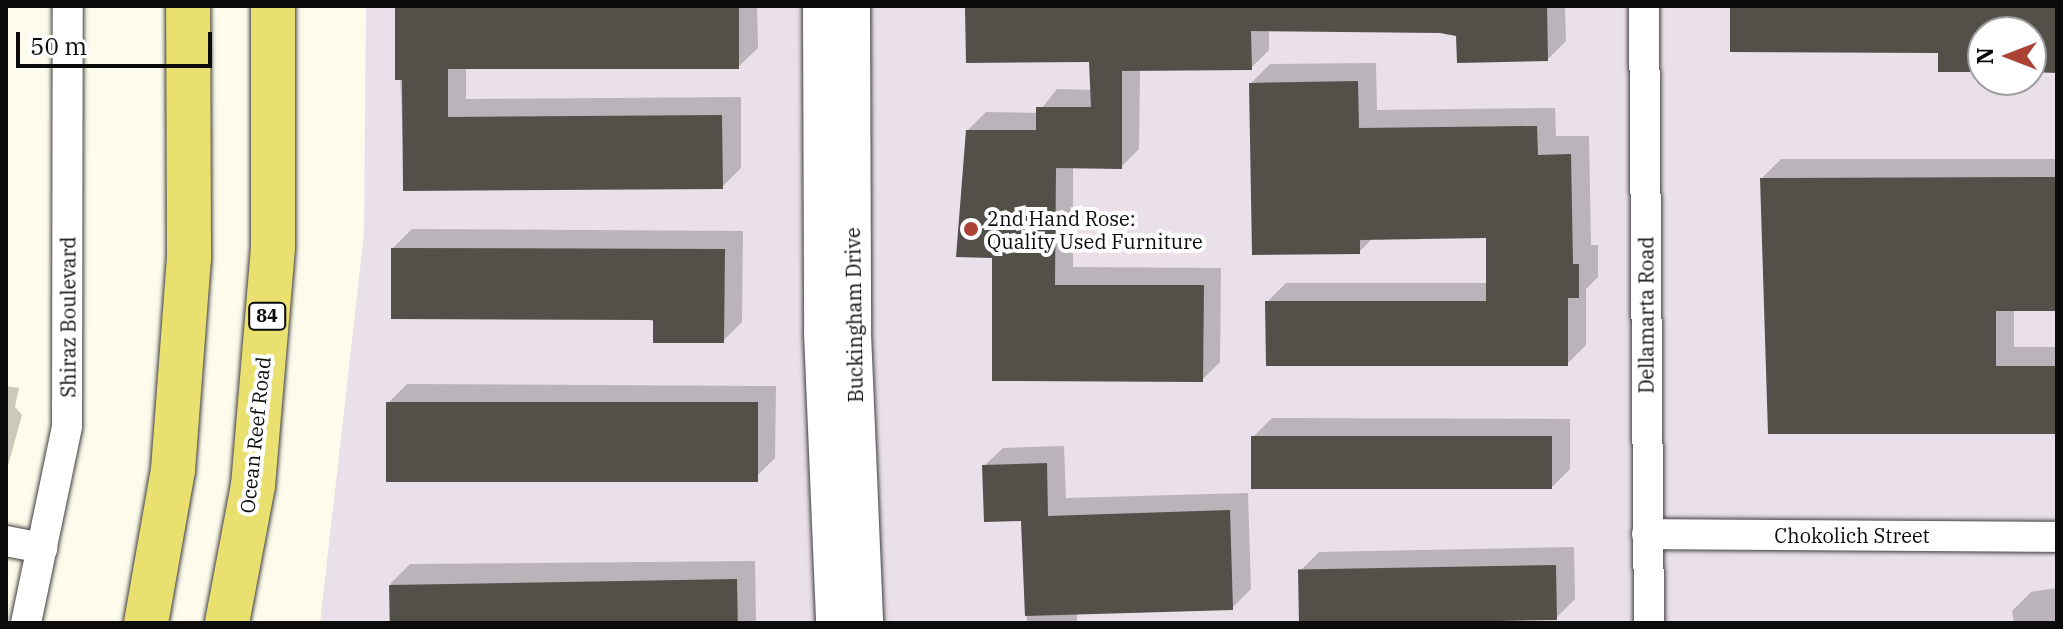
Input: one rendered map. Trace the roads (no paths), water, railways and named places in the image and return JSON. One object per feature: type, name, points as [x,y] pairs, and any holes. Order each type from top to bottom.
[{"type":"main road","points":[[146,623],[173,470],[188,273],[188,6]]},
{"type":"main road","name":"Ocean Reef Road","points":[[227,623],[253,486],[273,247],[273,6]]},
{"type":"street","name":"Shiraz Boulevard","points":[[26,623],[67,426],[68,6]]},
{"type":"street","name":"Buckingham Drive","points":[[821,6],[822,333],[834,623]]},
{"type":"street","name":"Buckingham Drive","points":[[852,6],[853,333],[865,623]]},
{"type":"street","name":"Dellamarta Road","points":[[1644,6],[1649,623]]},
{"type":"street","name":"Chokolich Street","points":[[1647,534],[2057,537]]},
{"type":"street","points":[[6,541],[42,548]]},
{"type":"place","name":"2nd Hand Rose: Quality Used Furniture","points":[[971,229]]}]
